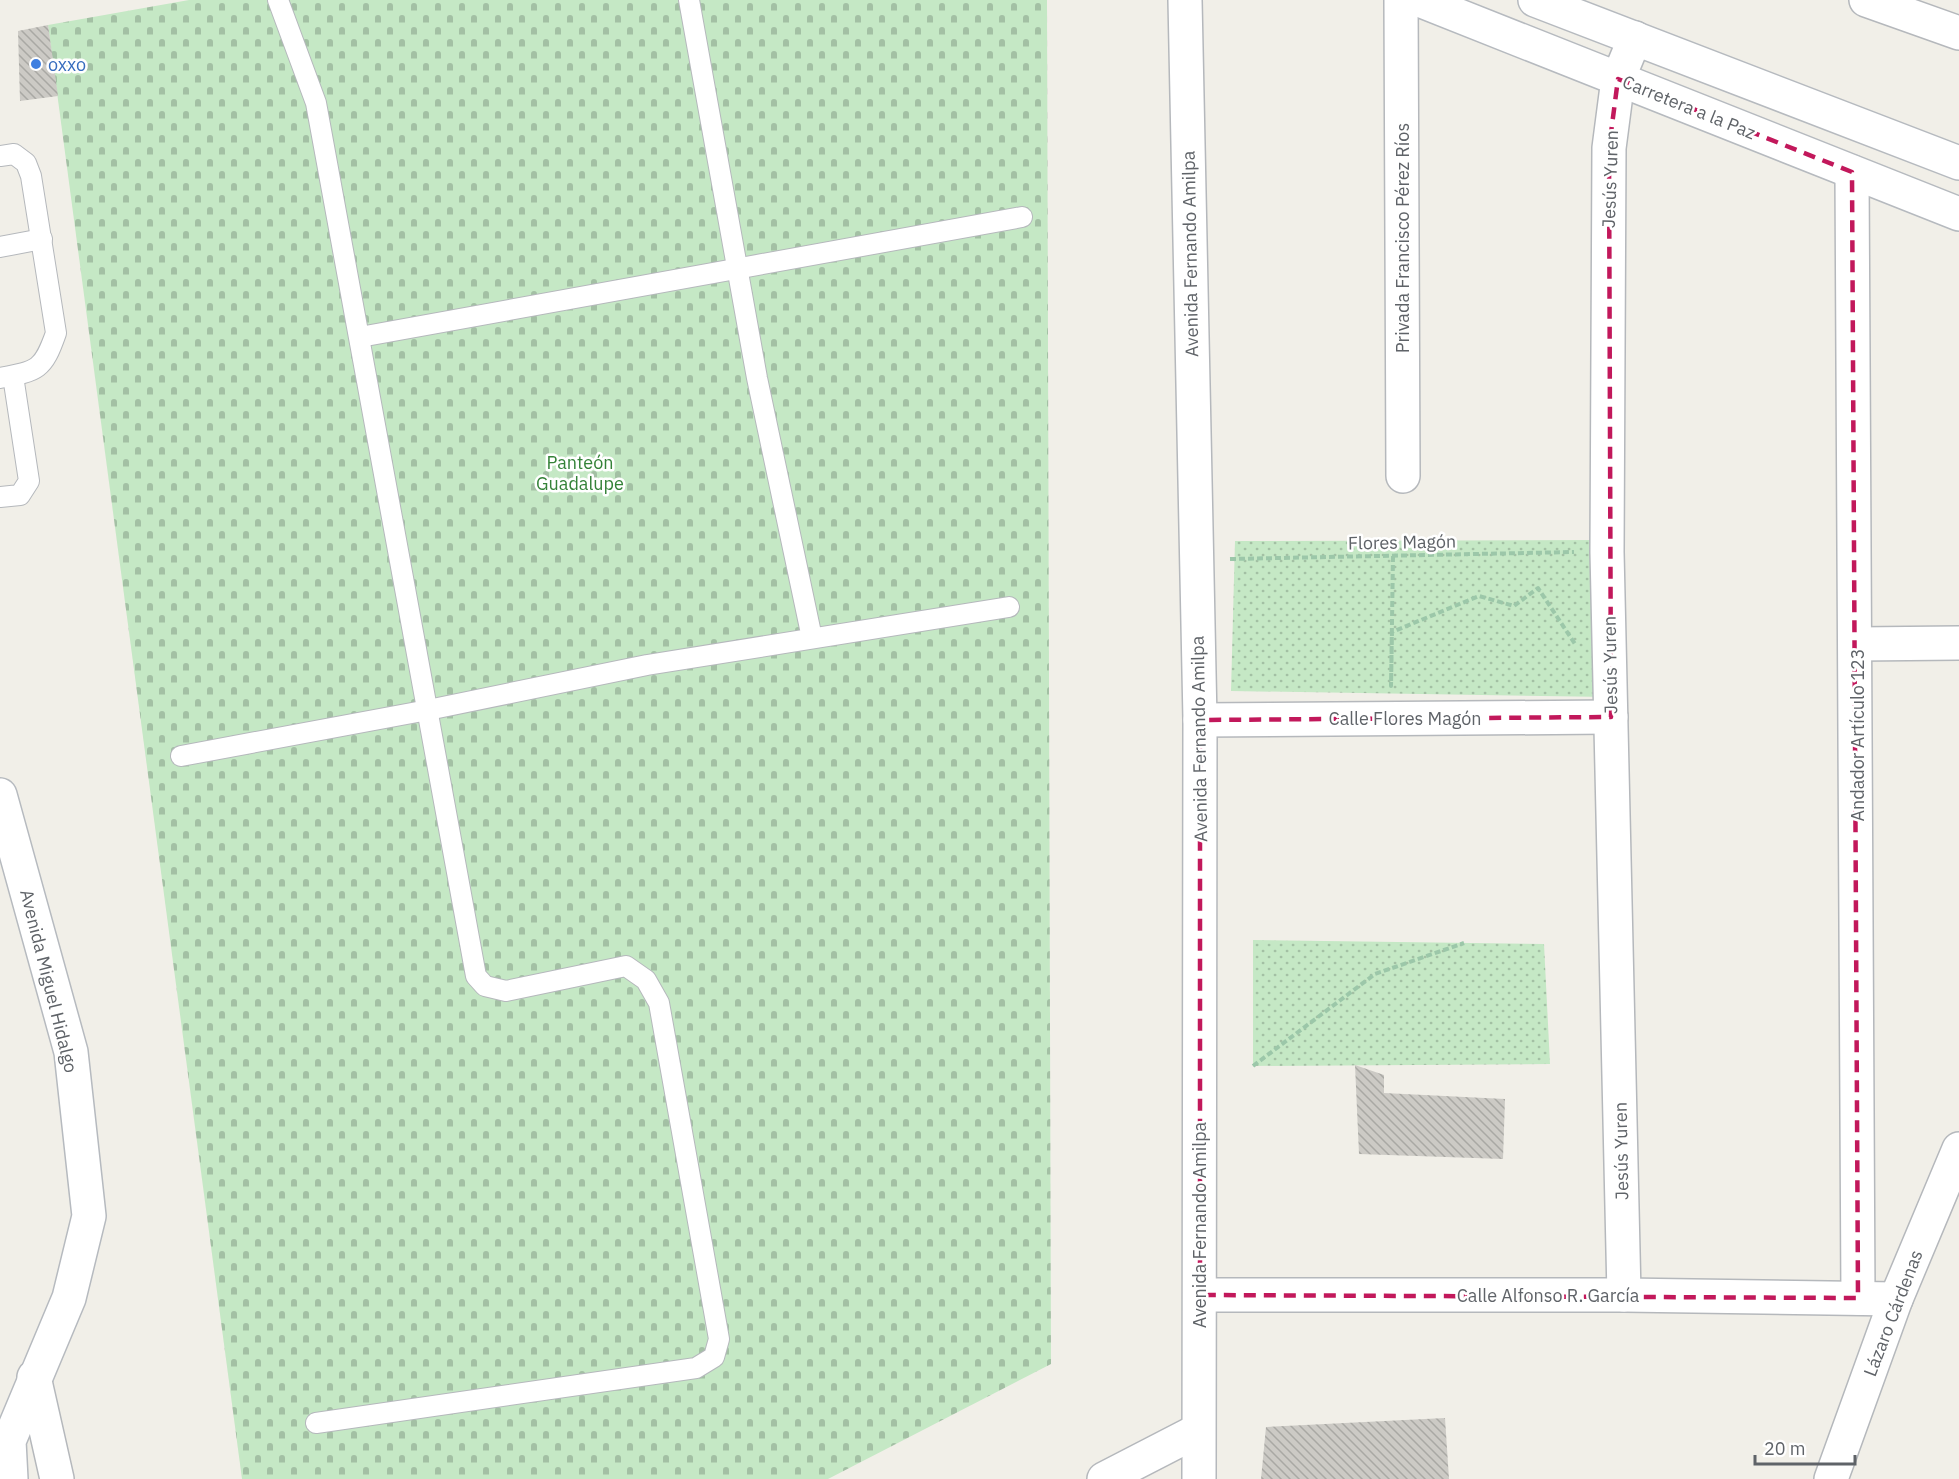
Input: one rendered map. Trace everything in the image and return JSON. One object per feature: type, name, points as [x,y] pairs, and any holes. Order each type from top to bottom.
[{"type":"street","name":"Avenida Fernando Amilpa","points":[[1185,0],[1200,720],[1200,1295],[1197,1431],[1199,1479]]},
{"type":"street","name":"Privada Francisco Pérez Ríos","points":[[1401,0],[1403,476]]},
{"type":"street","name":"Carretera a la Paz","points":[[1419,0],[1959,214]]},
{"type":"street","points":[[1535,0],[1959,163]]},
{"type":"street","points":[[1866,0],[1959,33]]},
{"type":"street","name":"Jesús Yuren","points":[[1624,1295],[1608,552],[1609,148],[1618,79],[1635,38]]},
{"type":"street","name":"Andador Artículo 123","points":[[1852,172],[1857,644],[1858,1298]]},
{"type":"street","points":[[1857,644],[1959,643]]},
{"type":"street","name":"Calle Flores Magón","points":[[1200,720],[1611,717]]},
{"type":"street","name":"Avenida Miguel Hidalgo","points":[[0,795],[71,1052],[89,1216],[69,1298],[9,1441],[11,1479]]},
{"type":"street","name":"Lázaro Cárdenas","points":[[1831,1479],[1896,1299],[1959,1149]]},
{"type":"street","name":"Calle Alfonso R. García","points":[[1200,1295],[1624,1295],[1896,1299]]},
{"type":"street","points":[[34,1377],[57,1479]]},
{"type":"street","points":[[1104,1479],[1197,1431]]},
{"type":"lane","points":[[278,0],[316,103],[476,976],[485,986],[506,991],[626,966],[646,980],[658,1003],[719,1339],[714,1357],[696,1368],[316,1423]]},
{"type":"lane","points":[[689,0],[757,378],[812,638]]},
{"type":"lane","points":[[0,156],[14,154],[26,163],[31,176],[56,333],[48,357],[31,373],[7,377],[29,481],[20,495],[0,497]]},
{"type":"lane","points":[[360,337],[1022,217]]},
{"type":"lane","points":[[0,247],[42,239]]},
{"type":"lane","points":[[181,756],[428,710],[647,665],[1009,608]]},
{"type":"path","name":"Flores Magón","points":[[1196,560],[1608,552]]},
{"type":"path","points":[[1393,556],[1391,686],[1392,632],[1479,596],[1514,606],[1538,588],[1577,647]]},
{"type":"path","points":[[1253,1066],[1375,974],[1464,943]]},
{"type":"highlighted area","points":[[1618,79],[1852,172],[1858,1298],[1200,1295],[1200,720],[1611,717],[1609,148]]},
{"type":"green space","name":"Panteón Guadalupe","points":[[189,0],[1047,0],[1051,1364],[828,1479],[242,1479],[48,25]]},
{"type":"green space","points":[[1598,540],[1610,697],[1231,691],[1235,541]]},
{"type":"green space","points":[[1253,940],[1544,944],[1550,1064],[1253,1066]]},
{"type":"building","name":"oxxo","points":[[48,25],[58,96],[20,101],[18,31]]},
{"type":"building","points":[[1355,1065],[1384,1075],[1384,1093],[1505,1099],[1503,1159],[1359,1154]]},
{"type":"building","points":[[1445,1418],[1449,1479],[1261,1479],[1266,1427]]},
{"type":"place","name":"oxxo","points":[[36,64]]}]
